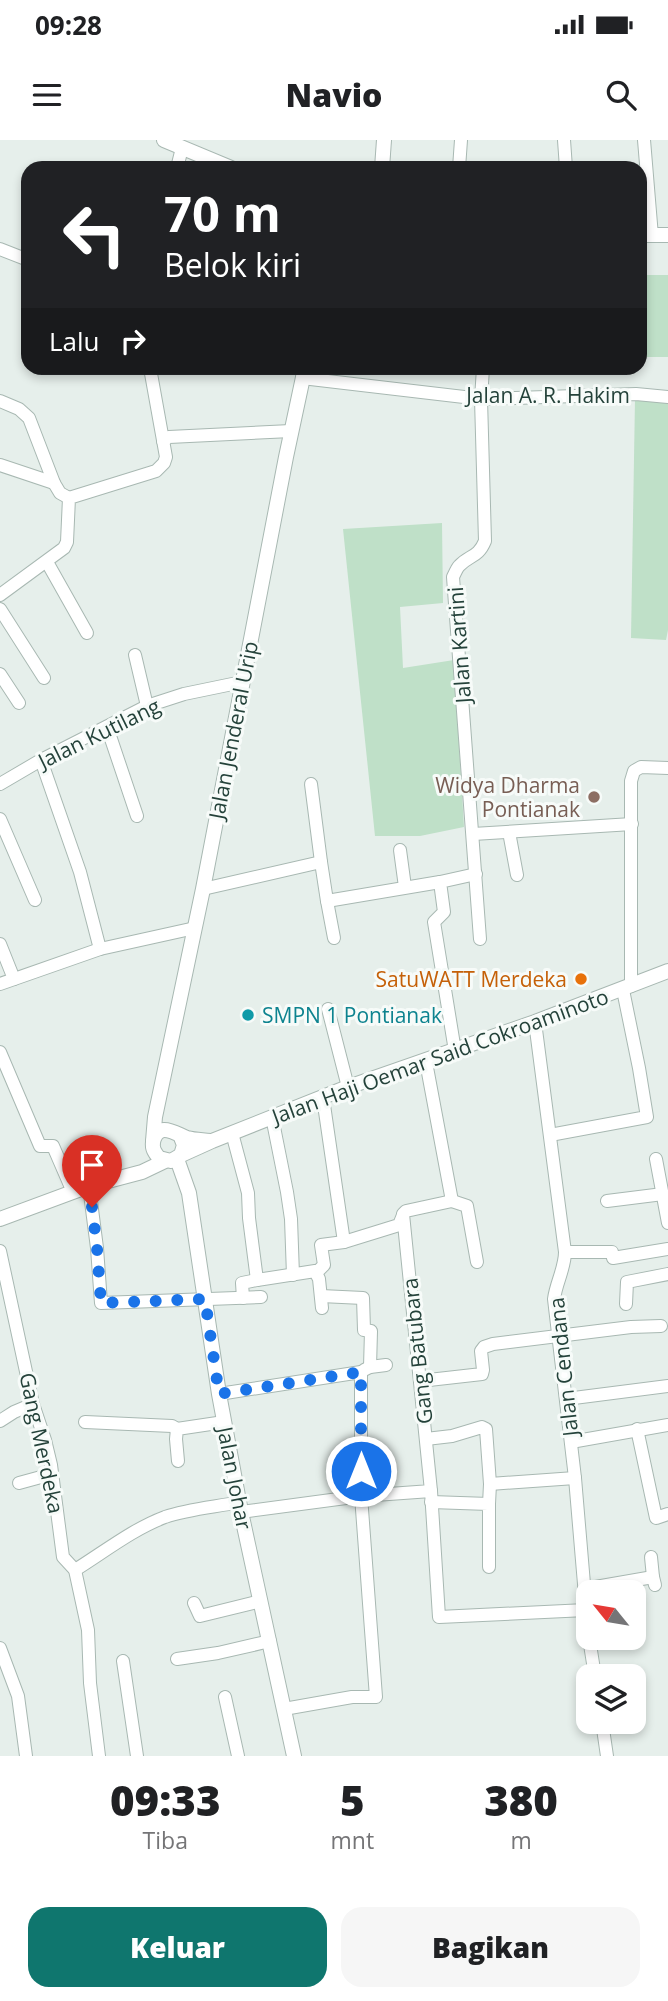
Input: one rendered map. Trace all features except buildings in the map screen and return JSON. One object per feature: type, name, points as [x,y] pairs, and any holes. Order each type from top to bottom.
[{"type":"street","points":[[164,140],[213,161]]},
{"type":"street","points":[[381,161],[384,140]]},
{"type":"street","points":[[460,161],[461,140]]},
{"type":"street","points":[[564,140],[566,161]]},
{"type":"street","points":[[644,140],[644,161]]},
{"type":"street","points":[[179,161],[182,148]]},
{"type":"street","points":[[647,235],[668,235]]},
{"type":"street","points":[[0,248],[21,257]]},
{"type":"street","points":[[0,401],[29,418],[54,483],[60,493],[69,498],[161,468],[166,457],[151,375]]},
{"type":"street","name":"Jalan Jenderal Urip","points":[[153,1144],[155,1117],[203,889],[304,375]]},
{"type":"street","name":"Jalan A. R. Hakim","points":[[318,375],[481,399],[636,394],[668,397]]},
{"type":"street","name":"Jalan Kartini","points":[[480,939],[453,577],[458,567],[481,551],[485,541],[483,375]]},
{"type":"street","points":[[163,441],[169,437],[291,431]]},
{"type":"street","points":[[0,465],[54,483]]},
{"type":"street","points":[[0,595],[66,545],[69,498]]},
{"type":"street","points":[[47,562],[87,633]]},
{"type":"street","points":[[0,610],[44,678]]},
{"type":"street","points":[[135,655],[147,706]]},
{"type":"street","points":[[0,674],[19,703]]},
{"type":"street","name":"Jalan Kutilang","points":[[0,784],[147,706],[184,694],[242,682]]},
{"type":"street","points":[[107,727],[137,816]]},
{"type":"street","points":[[41,760],[80,872],[100,949]]},
{"type":"street","points":[[550,1135],[647,1117],[627,988],[631,781],[634,771],[641,767],[668,768]]},
{"type":"street","points":[[312,784],[321,862],[334,938]]},
{"type":"street","points":[[0,819],[35,900]]},
{"type":"street","points":[[473,834],[632,824]]},
{"type":"street","points":[[509,832],[517,875]]},
{"type":"street","points":[[400,850],[405,887]]},
{"type":"street","points":[[203,889],[321,862]]},
{"type":"street","points":[[327,901],[476,874]]},
{"type":"street","points":[[440,882],[444,912],[435,919],[434,924],[455,1051]]},
{"type":"street","points":[[0,984],[100,949],[195,928]]},
{"type":"street","points":[[0,944],[14,979]]},
{"type":"street","name":"Jalan Haji Oemar Said Cokroaminoto","points":[[0,1219],[89,1186],[142,1172],[348,1087],[426,1062],[668,971]]},
{"type":"street","points":[[328,1009],[348,1087]]},
{"type":"street","name":"Jalan Cendana","points":[[535,1022],[565,1252],[554,1299],[575,1478],[583,1580]]},
{"type":"street","points":[[0,1052],[4,1073],[31,1122],[40,1146],[53,1146],[73,1192]]},
{"type":"street","points":[[426,1062],[452,1201]]},
{"type":"street","points":[[153,1144],[159,1158],[174,1158],[184,1145],[160,1092]]},
{"type":"street","points":[[323,1098],[344,1242]]},
{"type":"street","points":[[272,1118],[287,1192],[293,1275]]},
{"type":"street","points":[[122,1177],[144,1159],[161,1132],[176,1132],[195,1140],[212,1141]]},
{"type":"street","points":[[232,1133],[248,1193],[257,1280]]},
{"type":"street","name":"Jalan Johar","points":[[174,1158],[189,1193],[219,1394],[240,1507],[294,1756]]},
{"type":"street","points":[[656,1159],[668,1223]]},
{"type":"street","points":[[89,1186],[101,1303],[261,1297]]},
{"type":"street","points":[[607,1201],[663,1194]]},
{"type":"street","points":[[243,1298],[242,1283],[317,1272],[324,1265],[321,1245],[344,1242],[399,1225],[406,1211],[452,1201],[467,1206],[477,1262]]},
{"type":"street","name":"Gang Batubara","points":[[403,1214],[426,1439],[439,1617],[576,1610]]},
{"type":"street","points":[[565,1252],[612,1252],[613,1258],[668,1249]]},
{"type":"street","name":"Gang Merdeka","points":[[0,1251],[33,1404],[45,1440],[63,1557],[75,1570],[89,1641],[89,1670],[99,1756]]},
{"type":"street","points":[[284,1709],[352,1697],[376,1697],[361,1496],[366,1369],[371,1331],[364,1330],[363,1298],[322,1302],[317,1272]]},
{"type":"street","points":[[623,1299],[627,1282],[668,1274]]},
{"type":"street","points":[[420,1381],[482,1374],[481,1351],[493,1344],[631,1327],[661,1326]]},
{"type":"street","points":[[219,1394],[386,1365]]},
{"type":"street","points":[[566,1399],[668,1386]]},
{"type":"street","points":[[0,1421],[33,1404]]},
{"type":"street","points":[[85,1422],[172,1426],[177,1429],[225,1422]]},
{"type":"street","points":[[571,1442],[668,1425]]},
{"type":"street","points":[[426,1439],[452,1436],[482,1427],[486,1430],[490,1484],[489,1567]]},
{"type":"street","points":[[177,1429],[178,1461]]},
{"type":"street","points":[[637,1429],[656,1518],[668,1514]]},
{"type":"street","points":[[19,1483],[52,1474]]},
{"type":"street","points":[[490,1484],[575,1478]]},
{"type":"street","points":[[75,1570],[142,1528],[176,1514],[361,1496],[431,1497],[489,1504]]},
{"type":"street","points":[[646,1582],[654,1581],[651,1557]]},
{"type":"street","points":[[194,1603],[200,1616],[261,1601]]},
{"type":"street","points":[[177,1659],[218,1653],[270,1640]]},
{"type":"street","points":[[0,1648],[18,1696],[26,1756]]},
{"type":"street","points":[[123,1661],[137,1756]]},
{"type":"street","points":[[225,1697],[238,1756]]},
{"type":"street","points":[[604,1734],[607,1756]]},
{"type":"green space","points":[[647,275],[668,275],[668,357],[647,357]]},
{"type":"green space","points":[[635,399],[668,400],[666,640],[631,638]]},
{"type":"green space","points":[[442,523],[443,603],[400,607],[403,668],[454,660],[464,827],[420,836],[375,836],[343,529]]},
{"type":"place","name":"Widya Dharma Pontianak","points":[[594,797]]},
{"type":"place","name":"SatuWATT Merdeka","points":[[581,979]]},
{"type":"place","name":"SMPN 1 Pontianak","points":[[248,1015]]},
{"type":"route","points":[[92,1207],[101,1303],[205,1299],[219,1394],[361,1372],[361,1471]]}]
